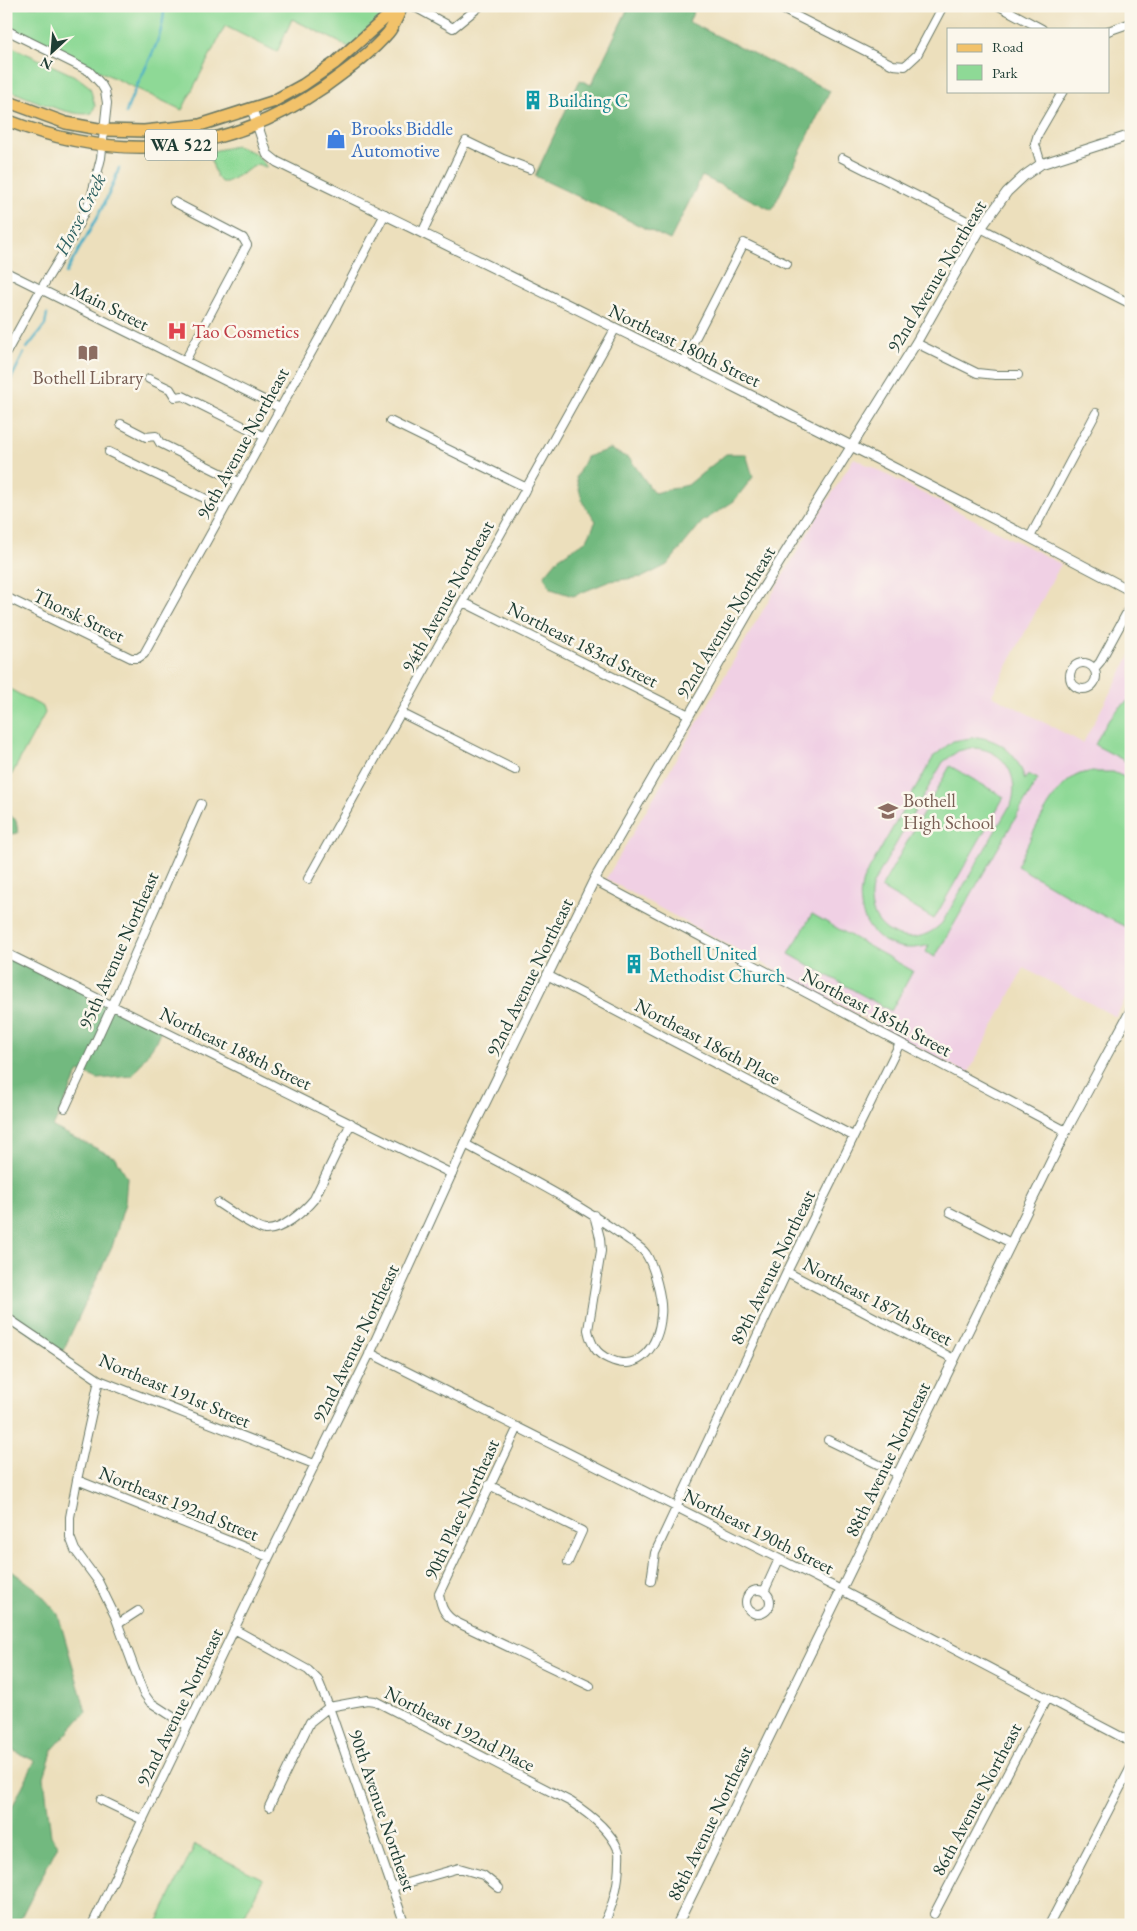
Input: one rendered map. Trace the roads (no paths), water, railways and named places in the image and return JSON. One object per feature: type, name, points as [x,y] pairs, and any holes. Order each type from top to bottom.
[{"type":"main road","name":"WA 522","points":[[6,101],[66,123],[104,130],[144,132],[200,125],[272,102],[303,85],[335,63],[401,6]]},
{"type":"main road","name":"WA 522","points":[[6,120],[29,129],[102,146],[165,147],[227,135],[258,124],[308,98],[362,58],[389,32],[401,6]]},
{"type":"street","points":[[413,6],[453,28],[480,6]]},
{"type":"street","points":[[781,6],[784,10],[893,66],[905,66],[917,55],[943,6]]},
{"type":"street","points":[[999,6],[1041,28]]},
{"type":"street","points":[[1110,30],[1131,23]]},
{"type":"street","points":[[6,30],[89,71],[96,77],[105,91],[106,98],[102,146],[91,198],[71,240],[40,289],[6,353]]},
{"type":"street","points":[[1041,164],[1035,144],[1038,134],[1062,92]]},
{"type":"street","name":"Northeast 180th Street","points":[[252,109],[268,154],[276,162],[494,267],[1030,537],[1131,591]]},
{"type":"street","name":"92nd Avenue Northeast","points":[[92,1925],[314,1464],[370,1353],[465,1144],[594,880],[755,601],[916,343],[981,228],[1006,192],[1041,164],[1131,134]]},
{"type":"street","points":[[422,233],[466,141],[503,159],[530,169]]},
{"type":"street","points":[[842,158],[1131,304]]},
{"type":"street","points":[[174,202],[243,238],[247,245],[186,361]]},
{"type":"street","name":"96th Avenue Northeast","points":[[138,658],[144,654],[265,437],[385,214]]},
{"type":"street","points":[[683,362],[744,243],[787,264]]},
{"type":"street","name":"Main Street","points":[[6,272],[280,408]]},
{"type":"street","name":"94th Avenue Northeast","points":[[308,879],[615,329]]},
{"type":"street","points":[[916,343],[977,373],[1018,375]]},
{"type":"street","points":[[149,379],[170,389],[175,397],[183,396],[265,437]]},
{"type":"street","points":[[1030,537],[1096,413]]},
{"type":"street","points":[[390,421],[527,488]]},
{"type":"street","points":[[121,424],[146,437],[156,436],[160,443],[239,482]]},
{"type":"street","points":[[109,452],[224,508]]},
{"type":"street","name":"Thorsk Street","points":[[6,597],[131,658],[138,658]]},
{"type":"street","name":"Northeast 183rd Street","points":[[463,602],[689,715]]},
{"type":"street","points":[[1094,669],[1100,662],[1131,605]]},
{"type":"street","points":[[401,713],[515,770]]},
{"type":"street","name":"95th Avenue Northeast","points":[[65,1108],[201,804]]},
{"type":"street","name":"Northeast 185th Street","points":[[594,880],[1066,1131]]},
{"type":"street","name":"Northeast 188th Street","points":[[6,953],[452,1174]]},
{"type":"street","name":"Northeast 186th Place","points":[[548,975],[853,1136]]},
{"type":"street","name":"88th Avenue Northeast","points":[[677,1925],[1066,1131],[1131,1010]]},
{"type":"street","name":"89th Avenue Northeast","points":[[651,1581],[655,1553],[676,1507],[787,1272],[900,1043]]},
{"type":"street","points":[[218,1203],[264,1230],[276,1228],[290,1220],[306,1208],[314,1199],[351,1123]]},
{"type":"street","points":[[465,1144],[594,1215],[646,1253],[660,1292],[661,1316],[654,1344],[644,1356],[629,1365],[616,1363],[605,1358],[590,1341],[588,1330],[601,1251],[594,1215]]},
{"type":"street","points":[[950,1212],[1011,1243]]},
{"type":"street","name":"Northeast 187th Street","points":[[787,1272],[954,1359]]},
{"type":"street","points":[[6,1329],[8,1318]]},
{"type":"street","name":"Northeast 191st Street","points":[[8,1318],[99,1380],[314,1464]]},
{"type":"street","name":"Northeast 190th Street","points":[[370,1353],[841,1590],[1131,1742]]},
{"type":"street","points":[[99,1380],[70,1517],[70,1538],[75,1550],[98,1582],[118,1624],[143,1692],[150,1702],[187,1726]]},
{"type":"street","name":"90th Place Northeast","points":[[518,1427],[439,1594],[440,1607],[448,1618],[590,1686]]},
{"type":"street","points":[[828,1440],[898,1474]]},
{"type":"street","name":"Northeast 192nd Street","points":[[77,1480],[269,1557]]},
{"type":"street","points":[[489,1485],[582,1532],[568,1562]]},
{"type":"street","points":[[764,1592],[780,1559]]},
{"type":"street","points":[[118,1624],[138,1611]]},
{"type":"street","points":[[234,1629],[308,1670],[318,1680],[329,1707],[310,1722],[269,1807]]},
{"type":"street","name":"86th Avenue Northeast","points":[[934,1914],[1047,1698]]},
{"type":"street","name":"Northeast 192nd Place","points":[[329,1707],[368,1700],[375,1701],[571,1802],[590,1814],[619,1850],[619,1878],[615,1896],[603,1925]]},
{"type":"street","name":"90th Avenue Northeast","points":[[329,1707],[405,1925]]},
{"type":"street","points":[[1049,1925],[1131,1767]]},
{"type":"street","points":[[101,1800],[143,1820]]},
{"type":"street","points":[[393,1887],[460,1868],[484,1875],[499,1888]]},
{"type":"waterway","name":"Horse Creek","points":[[126,113],[160,34],[164,6]]},
{"type":"waterway","name":"Horse Creek","points":[[66,273],[102,209],[119,168]]},
{"type":"waterway","name":"Horse Creek","points":[[27,348],[45,325],[47,314]]},
{"type":"waterway","name":"Horse Creek","points":[[8,385],[24,353]]},
{"type":"place","name":"Building C","points":[[533,100]]},
{"type":"place","name":"Brooks Biddle Automotive","points":[[336,139]]},
{"type":"place","name":"Tao Cosmetics","points":[[177,331]]},
{"type":"place","name":"Bothell Library","points":[[88,353]]},
{"type":"place","name":"Bothell High School","points":[[888,811]]},
{"type":"place","name":"Bothell United Methodist Church","points":[[634,964]]}]
